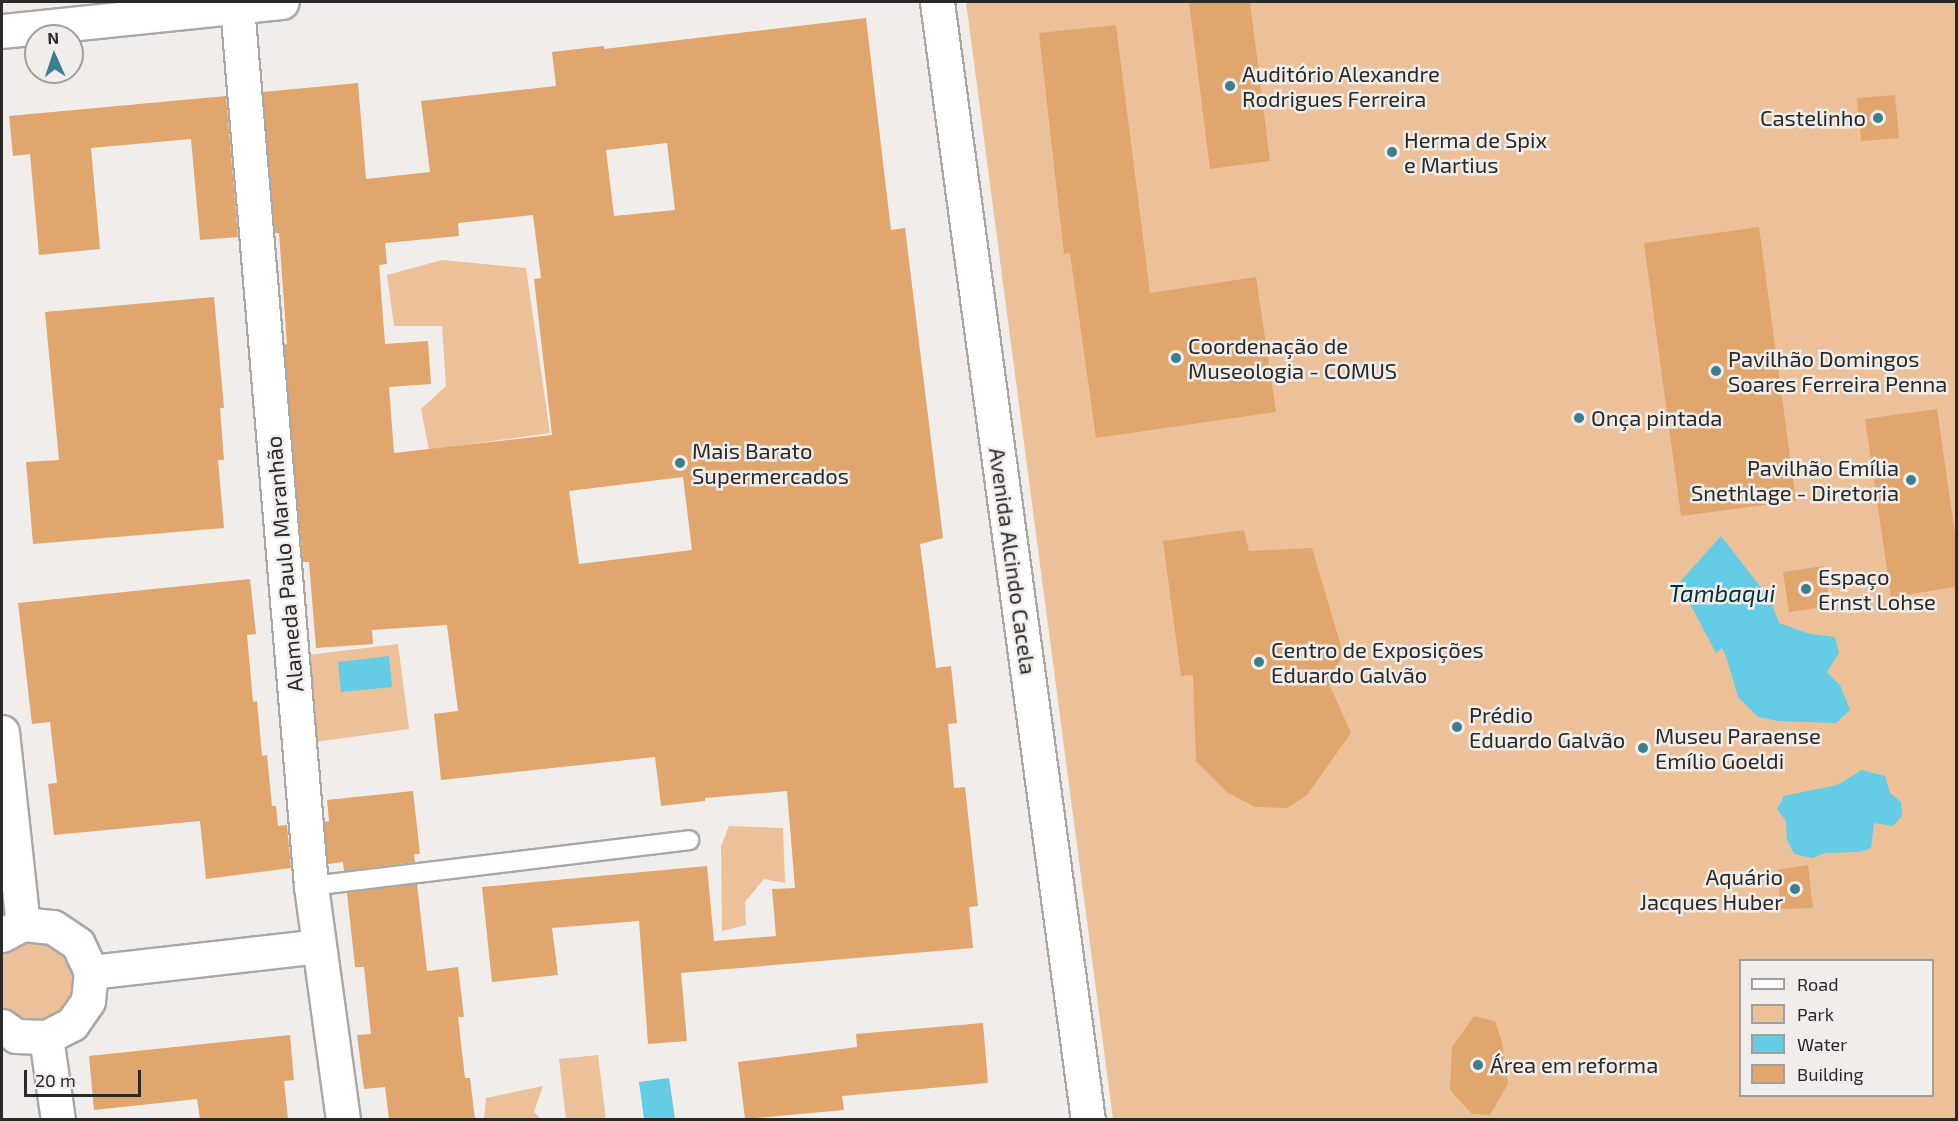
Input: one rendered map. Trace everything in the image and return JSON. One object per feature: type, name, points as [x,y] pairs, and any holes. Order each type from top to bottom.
[{"type":"street","points":[[2,31],[115,10],[237,6],[282,2]]},
{"type":"street","name":"Avenida Alcindo Cacela","points":[[937,2],[1088,1119]]},
{"type":"street","name":"Alameda Paulo Maranhão","points":[[237,6],[311,886],[343,1119]]},
{"type":"street","points":[[2,732],[12,929],[54,927],[78,944],[91,972],[88,1001],[72,1024],[46,1036],[16,1036],[2,1026]]},
{"type":"street","points":[[91,972],[318,946]]},
{"type":"street","points":[[46,1036],[58,1119]]},
{"type":"lane","points":[[311,886],[689,840]]},
{"type":"green space","points":[[966,2],[1956,2],[1956,1119],[1113,1119]]},
{"type":"green space","points":[[442,260],[526,268],[550,433],[429,450],[421,409],[446,386],[442,326],[394,326],[387,275]]},
{"type":"green space","points":[[398,644],[409,729],[315,742],[308,655]]},
{"type":"green space","points":[[729,826],[783,828],[785,883],[764,879],[745,902],[746,925],[722,931],[721,846]]},
{"type":"green space","points":[[28,931],[73,949],[81,996],[45,1028],[2,1016],[2,944]]},
{"type":"green space","points":[[598,1055],[606,1119],[566,1119],[559,1059]]},
{"type":"green space","points":[[543,1086],[534,1112],[541,1119],[484,1119],[486,1098]]},
{"type":"water","name":"Tambaqui","points":[[1721,536],[1770,599],[1779,623],[1810,634],[1835,637],[1839,653],[1827,672],[1840,685],[1850,710],[1836,723],[1778,721],[1758,717],[1738,697],[1722,648],[1716,653],[1679,583]]},
{"type":"water","points":[[389,656],[392,687],[341,692],[338,662]]},
{"type":"water","points":[[1862,770],[1885,776],[1890,793],[1901,802],[1902,816],[1893,826],[1874,823],[1871,848],[1859,852],[1826,853],[1812,858],[1794,854],[1787,840],[1786,821],[1777,809],[1784,796],[1837,785]]},
{"type":"water","points":[[669,1078],[675,1119],[644,1119],[639,1082]]},
{"type":"building","name":"Auditório Alexandre Rodrigues Ferreira","points":[[1189,2],[1250,2],[1270,161],[1210,169]]},
{"type":"building","points":[[866,18],[891,230],[905,228],[943,538],[920,544],[936,668],[951,666],[957,723],[948,724],[954,788],[965,787],[978,906],[969,907],[973,948],[681,973],[687,1041],[648,1044],[639,921],[552,928],[558,975],[492,982],[482,887],[707,866],[714,941],[776,936],[772,889],[795,888],[787,791],[705,798],[705,801],[661,806],[655,757],[441,780],[434,714],[458,711],[447,625],[372,630],[373,644],[316,648],[309,562],[303,562],[284,345],[287,344],[279,233],[275,233],[263,92],[358,83],[366,179],[430,172],[421,101],[556,86],[552,52],[604,46],[604,49]],"holes":[[[667,143],[675,210],[614,216],[606,150]],[[533,215],[541,278],[534,279],[552,435],[394,453],[389,387],[431,384],[428,341],[385,344],[379,265],[387,264],[385,243],[459,236],[458,223]],[[683,477],[692,550],[579,564],[569,491]]]},
{"type":"building","points":[[1116,25],[1150,293],[1256,277],[1276,412],[1096,438],[1070,253],[1064,254],[1039,33]]},
{"type":"building","name":"Castelinho","points":[[1895,95],[1899,138],[1861,141],[1857,98]]},
{"type":"building","points":[[226,96],[238,237],[200,240],[191,139],[91,148],[100,249],[39,255],[30,154],[13,156],[9,116]]},
{"type":"building","name":"Pavilhão Domingos Soares Ferreira Penna","points":[[1759,227],[1796,501],[1681,516],[1644,243]]},
{"type":"building","points":[[214,297],[224,408],[220,408],[224,460],[218,460],[224,528],[33,544],[26,462],[59,460],[45,312]]},
{"type":"building","name":"Pavilhão Emília Snethlage - Diretoria","points":[[1937,409],[1956,541],[1956,587],[1891,597],[1865,419]]},
{"type":"building","name":"Centro de Exposições Eduardo Galvão","points":[[1244,530],[1249,551],[1312,548],[1343,653],[1329,684],[1351,733],[1307,795],[1287,808],[1255,807],[1228,793],[1196,761],[1193,675],[1181,676],[1163,541]]},
{"type":"building","name":"Espaço Ernst Lohse","points":[[1824,566],[1830,606],[1789,612],[1783,572]]},
{"type":"building","points":[[250,579],[256,634],[247,635],[253,702],[257,701],[262,756],[267,755],[272,806],[276,806],[278,826],[287,825],[291,868],[206,879],[200,821],[54,835],[48,784],[57,783],[50,722],[32,724],[18,603]]},
{"type":"building","points":[[413,791],[420,854],[414,854],[415,862],[344,871],[343,862],[328,864],[324,822],[329,821],[327,800]]},
{"type":"building","name":"Aquário Jacques Huber","points":[[1808,865],[1813,908],[1781,909],[1777,870]]},
{"type":"building","points":[[417,884],[427,971],[458,967],[464,1017],[458,1017],[465,1078],[470,1078],[475,1119],[389,1119],[385,1087],[364,1089],[357,1035],[371,1034],[364,967],[355,967],[347,893]]},
{"type":"building","name":"Área em reforma","points":[[1474,1016],[1495,1021],[1502,1042],[1508,1084],[1490,1115],[1472,1114],[1450,1090],[1452,1047]]},
{"type":"building","points":[[983,1023],[988,1083],[842,1096],[844,1110],[745,1119],[738,1062],[857,1047],[856,1034]]},
{"type":"building","points":[[290,1035],[294,1080],[284,1081],[288,1119],[200,1119],[197,1099],[94,1110],[89,1056]]},
{"type":"place","name":"Auditório Alexandre Rodrigues Ferreira","points":[[1230,86]]},
{"type":"place","name":"Castelinho","points":[[1878,118]]},
{"type":"place","name":"Herma de Spix e Martius","points":[[1392,152]]},
{"type":"place","name":"Coordenação de Museologia - COMUS","points":[[1176,358]]},
{"type":"place","name":"Pavilhão Domingos Soares Ferreira Penna","points":[[1716,371]]},
{"type":"place","name":"Onça pintada","points":[[1579,418]]},
{"type":"place","name":"Mais Barato Supermercados","points":[[680,463]]},
{"type":"place","name":"Pavilhão Emília Snethlage - Diretoria","points":[[1911,480]]},
{"type":"place","name":"Espaço Ernst Lohse","points":[[1806,589]]},
{"type":"place","name":"Centro de Exposições Eduardo Galvão","points":[[1259,662]]},
{"type":"place","name":"Prédio Eduardo Galvão","points":[[1457,727]]},
{"type":"place","name":"Museu Paraense Emílio Goeldi","points":[[1643,748]]},
{"type":"place","name":"Aquário Jacques Huber","points":[[1795,889]]},
{"type":"place","name":"Área em reforma","points":[[1478,1065]]}]
